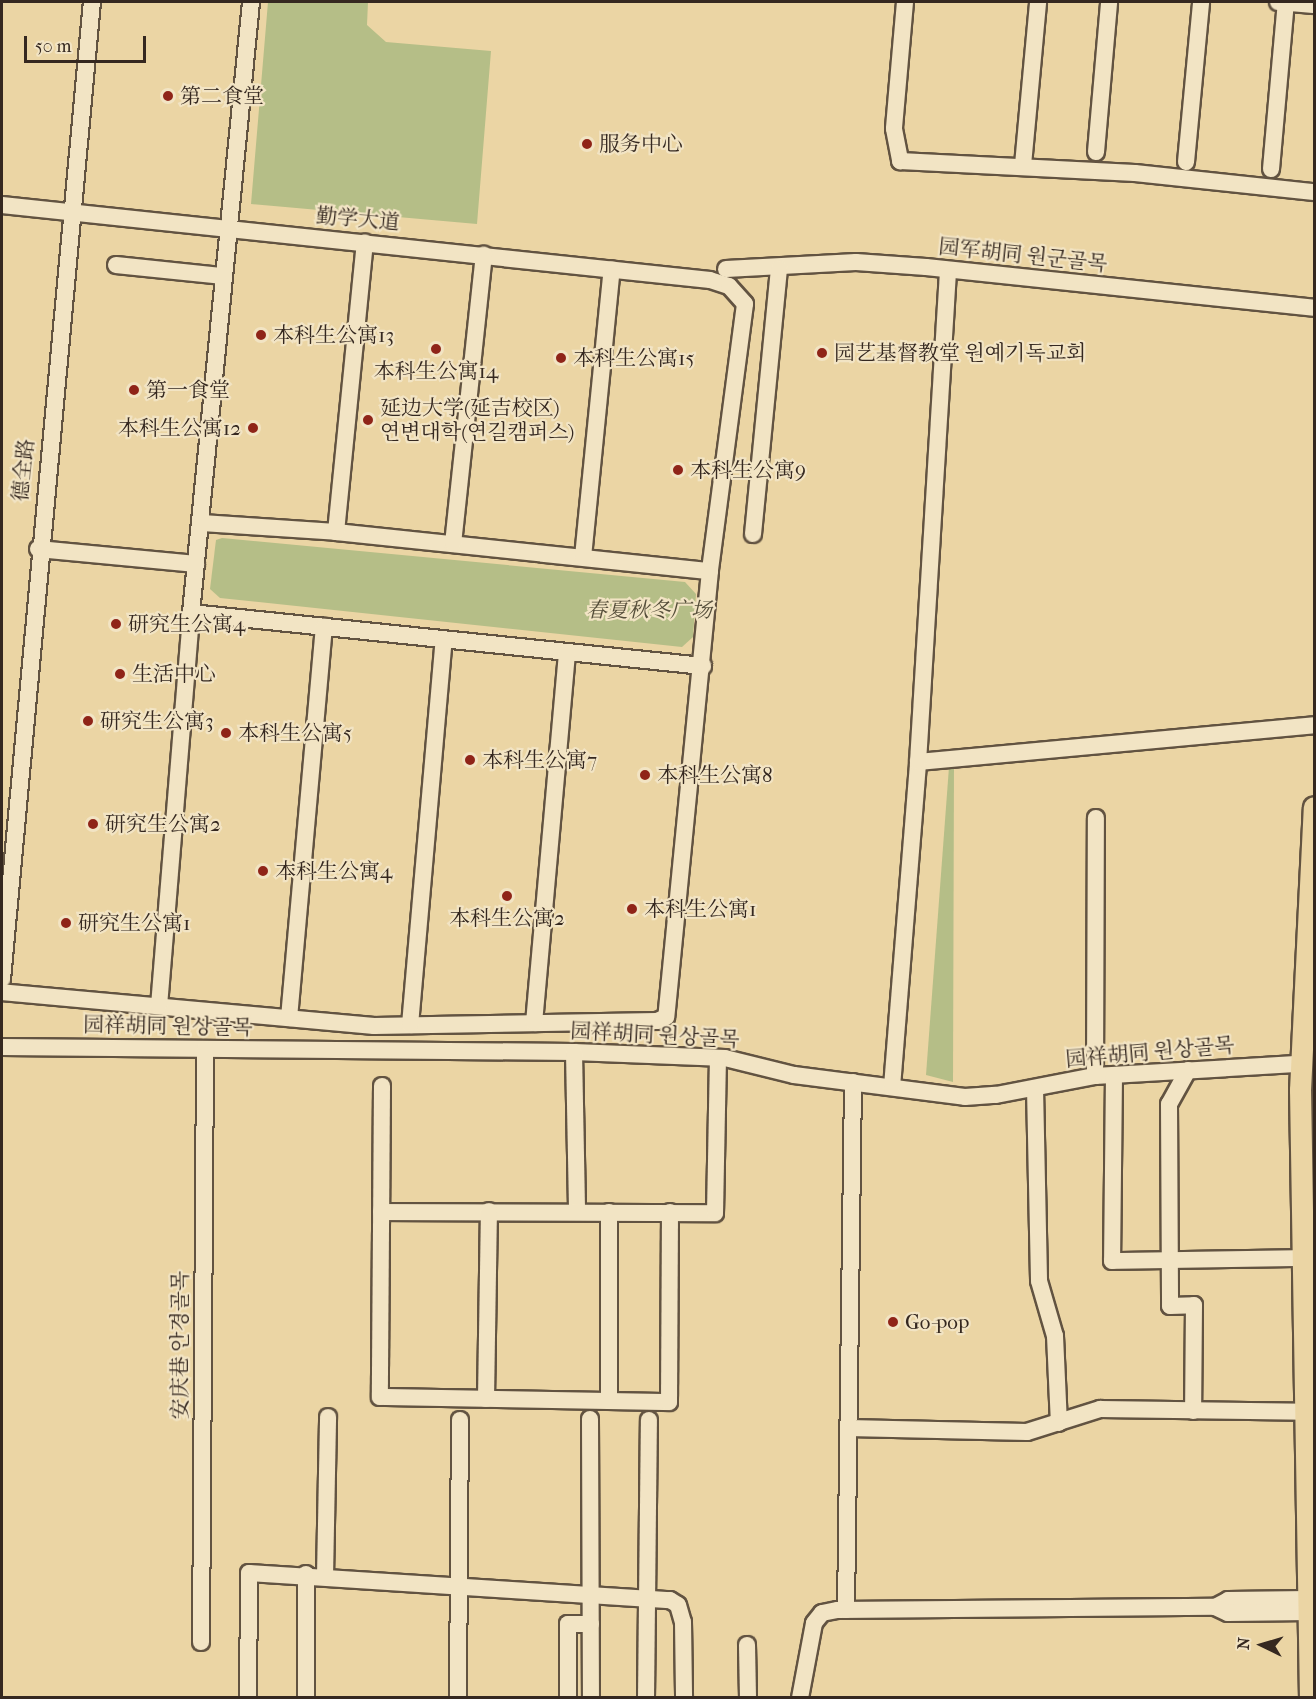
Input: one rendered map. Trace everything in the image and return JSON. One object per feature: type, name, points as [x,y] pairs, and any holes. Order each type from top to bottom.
[{"type":"main road","points":[[1310,1698],[1300,1064],[1314,807]]},
{"type":"street","name":"德全路","points":[[2,979],[9,812],[38,549],[92,2]]},
{"type":"street","points":[[159,1006],[191,613],[202,523],[223,276],[251,2]]},
{"type":"street","points":[[905,2],[894,129],[900,161],[1023,165],[1314,192]]},
{"type":"street","points":[[1023,165],[1038,2]]},
{"type":"street","points":[[1096,152],[1109,2]]},
{"type":"street","points":[[1186,162],[1201,2]]},
{"type":"street","points":[[1271,169],[1282,2],[1307,4]]},
{"type":"street","name":"勤学大道","points":[[2,205],[71,211],[229,231],[366,242],[612,269],[710,280],[729,286],[745,304],[710,571]]},
{"type":"street","points":[[336,532],[366,242]]},
{"type":"street","points":[[453,544],[484,255]]},
{"type":"street","name":"园军胡同 원군골목","points":[[726,269],[779,268],[856,262],[1314,308]]},
{"type":"street","points":[[116,265],[223,276]]},
{"type":"street","points":[[753,534],[779,268]]},
{"type":"street","points":[[583,557],[612,269]]},
{"type":"street","points":[[892,1087],[918,762],[948,270]]},
{"type":"street","points":[[2,993],[289,1018],[410,1025],[657,1021],[666,1017],[703,666],[710,571],[336,532],[202,523]]},
{"type":"street","points":[[38,549],[196,564]]},
{"type":"street","points":[[191,613],[703,666]]},
{"type":"street","points":[[289,1018],[324,627]]},
{"type":"street","points":[[410,1025],[444,639]]},
{"type":"street","points":[[534,1023],[567,652]]},
{"type":"street","points":[[918,762],[1314,725]]},
{"type":"street","points":[[1095,1076],[1096,818]]},
{"type":"street","name":"园祥胡同 원상골목","points":[[2,1047],[573,1052],[718,1058],[853,1082],[965,1097],[1035,1088],[1095,1076],[1300,1064]]},
{"type":"street","name":"安庆巷 안경골목","points":[[201,1642],[205,1049]]},
{"type":"street","points":[[573,1052],[577,1212]]},
{"type":"street","points":[[381,1212],[715,1213],[718,1058]]},
{"type":"street","points":[[1188,1070],[1169,1104],[1170,1306],[1194,1305],[1193,1411]]},
{"type":"street","points":[[1114,1075],[1112,1262],[1302,1258]]},
{"type":"street","points":[[846,1610],[853,1082]]},
{"type":"street","points":[[382,1086],[380,1397],[669,1402],[670,1212]]},
{"type":"street","points":[[1035,1088],[1039,1281],[1055,1336],[1059,1424]]},
{"type":"street","points":[[486,1399],[489,1211]]},
{"type":"street","points":[[609,1212],[609,1401]]},
{"type":"street","points":[[848,1428],[1027,1432],[1059,1424],[1100,1409],[1305,1412]]},
{"type":"street","points":[[325,1576],[328,1417]]},
{"type":"street","points":[[458,1698],[461,1587],[460,1419]]},
{"type":"street","points":[[590,1419],[591,1698]]},
{"type":"street","points":[[646,1698],[645,1597],[649,1420]]},
{"type":"street","points":[[248,1698],[249,1573],[306,1574],[461,1587],[670,1600],[682,1612],[684,1698]]},
{"type":"street","points":[[306,1574],[306,1698]]},
{"type":"street","points":[[800,1698],[814,1623],[822,1613],[846,1610],[1215,1607],[1228,1600],[1309,1605]]},
{"type":"street","points":[[568,1698],[568,1624],[591,1624]]},
{"type":"street","points":[[747,1645],[748,1698]]},
{"type":"green space","points":[[268,2],[368,2],[367,25],[386,42],[491,51],[477,224],[251,204]]},
{"type":"green space","name":"春夏秋冬广场","points":[[222,538],[685,582],[696,594],[693,637],[682,647],[220,598],[210,589],[216,540]]},
{"type":"green space","points":[[954,763],[953,1082],[926,1075],[949,767]]},
{"type":"place","name":"第二食堂","points":[[168,96]]},
{"type":"place","name":"服务中心","points":[[587,144]]},
{"type":"place","name":"本科生公寓13","points":[[261,335]]},
{"type":"place","name":"本科生公寓14","points":[[436,349]]},
{"type":"place","name":"园艺基督教堂 원예기독교회","points":[[822,353]]},
{"type":"place","name":"本科生公寓15","points":[[561,358]]},
{"type":"place","name":"第一食堂","points":[[134,390]]},
{"type":"place","name":"延边大学(延吉校区) 연변대학(연길캠퍼스)","points":[[368,420]]},
{"type":"place","name":"本科生公寓12","points":[[253,428]]},
{"type":"place","name":"本科生公寓9","points":[[678,470]]},
{"type":"place","name":"研究生公寓4","points":[[116,624]]},
{"type":"place","name":"生活中心","points":[[120,674]]},
{"type":"place","name":"研究生公寓3","points":[[88,721]]},
{"type":"place","name":"本科生公寓5","points":[[226,733]]},
{"type":"place","name":"本科生公寓7","points":[[470,760]]},
{"type":"place","name":"本科生公寓8","points":[[645,775]]},
{"type":"place","name":"研究生公寓2","points":[[93,824]]},
{"type":"place","name":"本科生公寓4","points":[[263,871]]},
{"type":"place","name":"本科生公寓2","points":[[507,896]]},
{"type":"place","name":"本科生公寓1","points":[[632,909]]},
{"type":"place","name":"研究生公寓1","points":[[66,923]]},
{"type":"place","name":"Go-pop","points":[[893,1322]]}]
